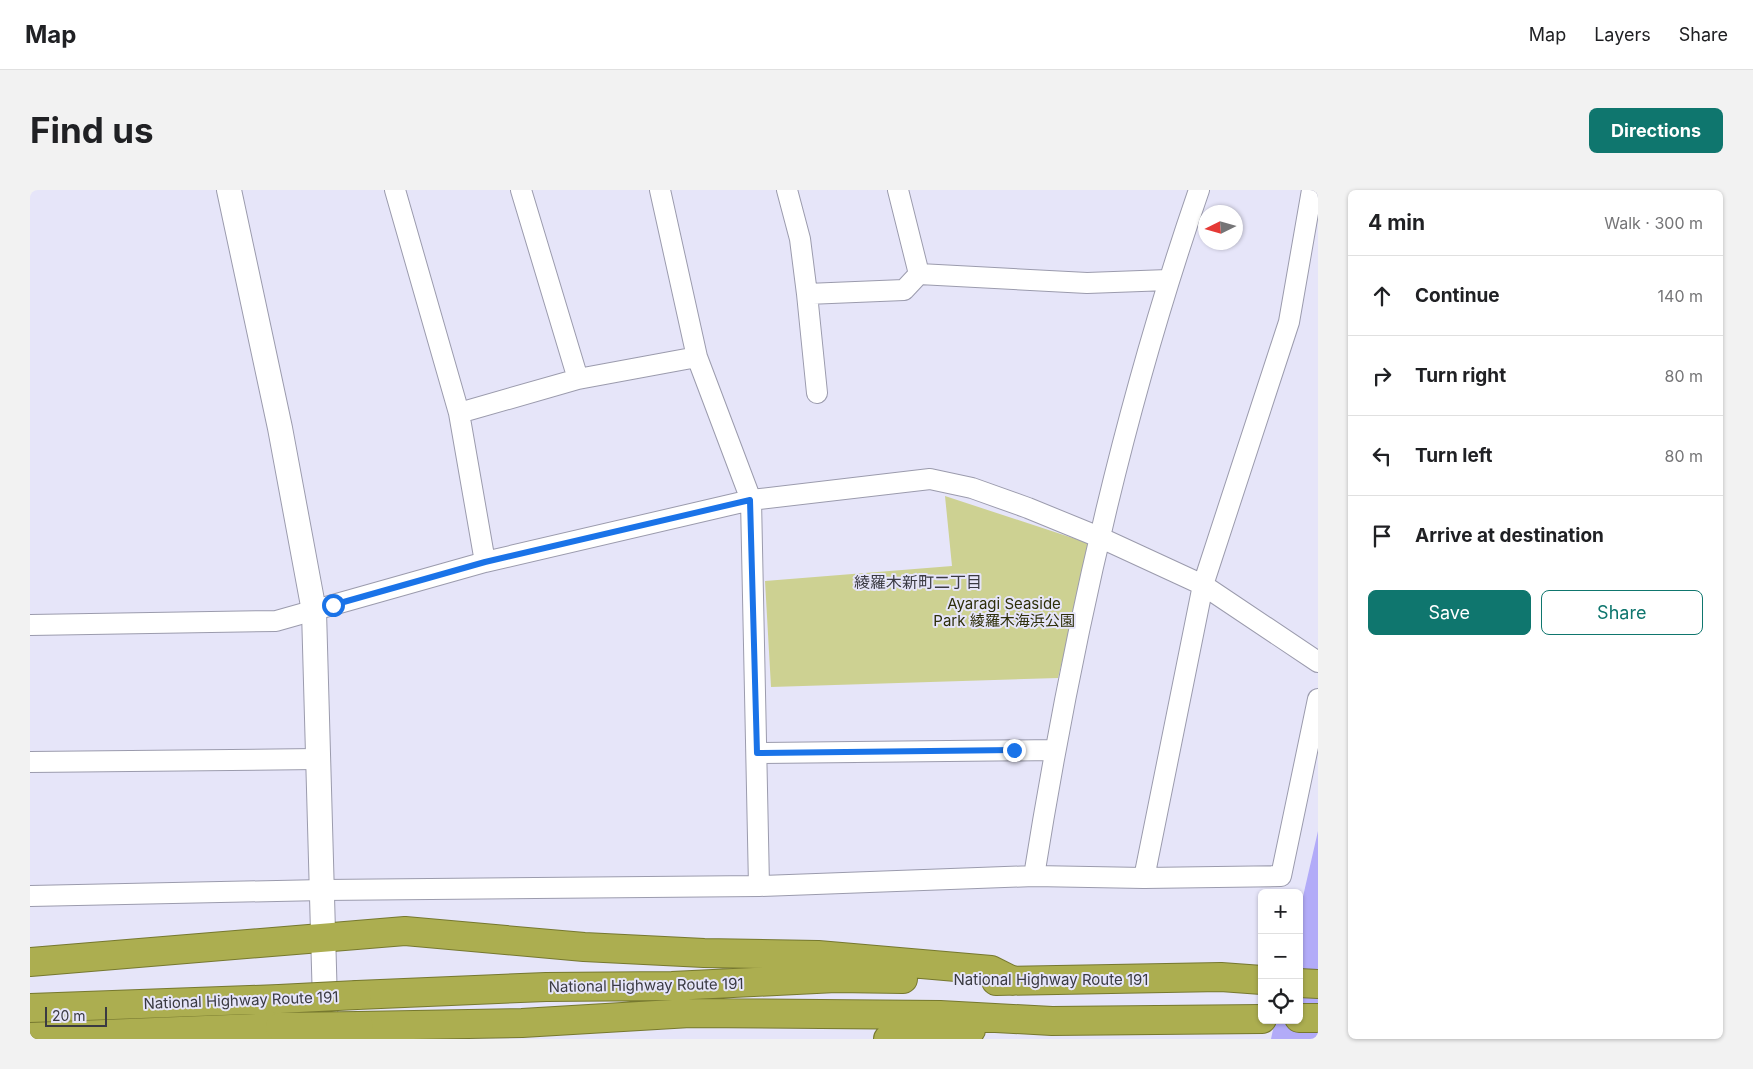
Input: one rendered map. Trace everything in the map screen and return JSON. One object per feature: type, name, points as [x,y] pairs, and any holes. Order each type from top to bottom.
[{"type":"highway","points":[[30,962],[405,931],[594,947],[704,953],[818,955],[991,970],[1013,981]]},
{"type":"highway","name":"National Highway Route 191","points":[[30,1008],[546,987],[672,986],[836,978],[1013,981],[1221,977],[1258,980]]},
{"type":"highway","points":[[1303,983],[1318,984]]},
{"type":"highway","name":"National Highway Route 191","points":[[30,1037],[280,1027],[522,1024],[690,1013],[940,1015],[1052,1021],[1258,1019]]},
{"type":"highway","points":[[1303,1018],[1318,1018]]},
{"type":"highway","points":[[888,1039],[1052,1021]]},
{"type":"street","points":[[229,190],[280,428],[314,611],[326,1039]]},
{"type":"street","points":[[395,190],[459,413],[485,562]]},
{"type":"street","points":[[521,190],[578,379]]},
{"type":"street","points":[[660,190],[697,357],[750,500],[759,886]]},
{"type":"street","points":[[787,190],[800,239],[817,393]]},
{"type":"street","points":[[898,190],[919,274]]},
{"type":"street","points":[[1034,876],[1054,750],[1099,537],[1168,280],[1199,190]]},
{"type":"street","points":[[1144,878],[1203,585],[1289,322],[1312,190]]},
{"type":"street","points":[[807,294],[904,290],[919,274],[1087,283],[1168,280]]},
{"type":"street","points":[[459,413],[578,379],[697,357]]},
{"type":"street","points":[[30,625],[276,621],[485,562],[750,500],[930,479],[972,488],[1099,537],[1203,585],[1318,662]]},
{"type":"street","points":[[30,896],[323,890],[759,886],[1034,876],[1144,878],[1281,876],[1318,699]]},
{"type":"street","points":[[757,753],[1054,750]]},
{"type":"street","points":[[30,762],[318,759]]},
{"type":"green space","name":"Ayaragi Seaside Park 綾羅木海浜公園","points":[[945,496],[1091,544],[1058,678],[771,687],[765,581],[952,566]]},
{"type":"shaded area","points":[[1318,831],[1318,1039],[1271,1039],[1274,1024],[1303,1024],[1303,897]]},
{"type":"district","name":"綾羅木新町二丁目","points":[[918,582]]},
{"type":"route","points":[[333,605],[485,562],[750,500],[757,753],[1014,750]]}]
